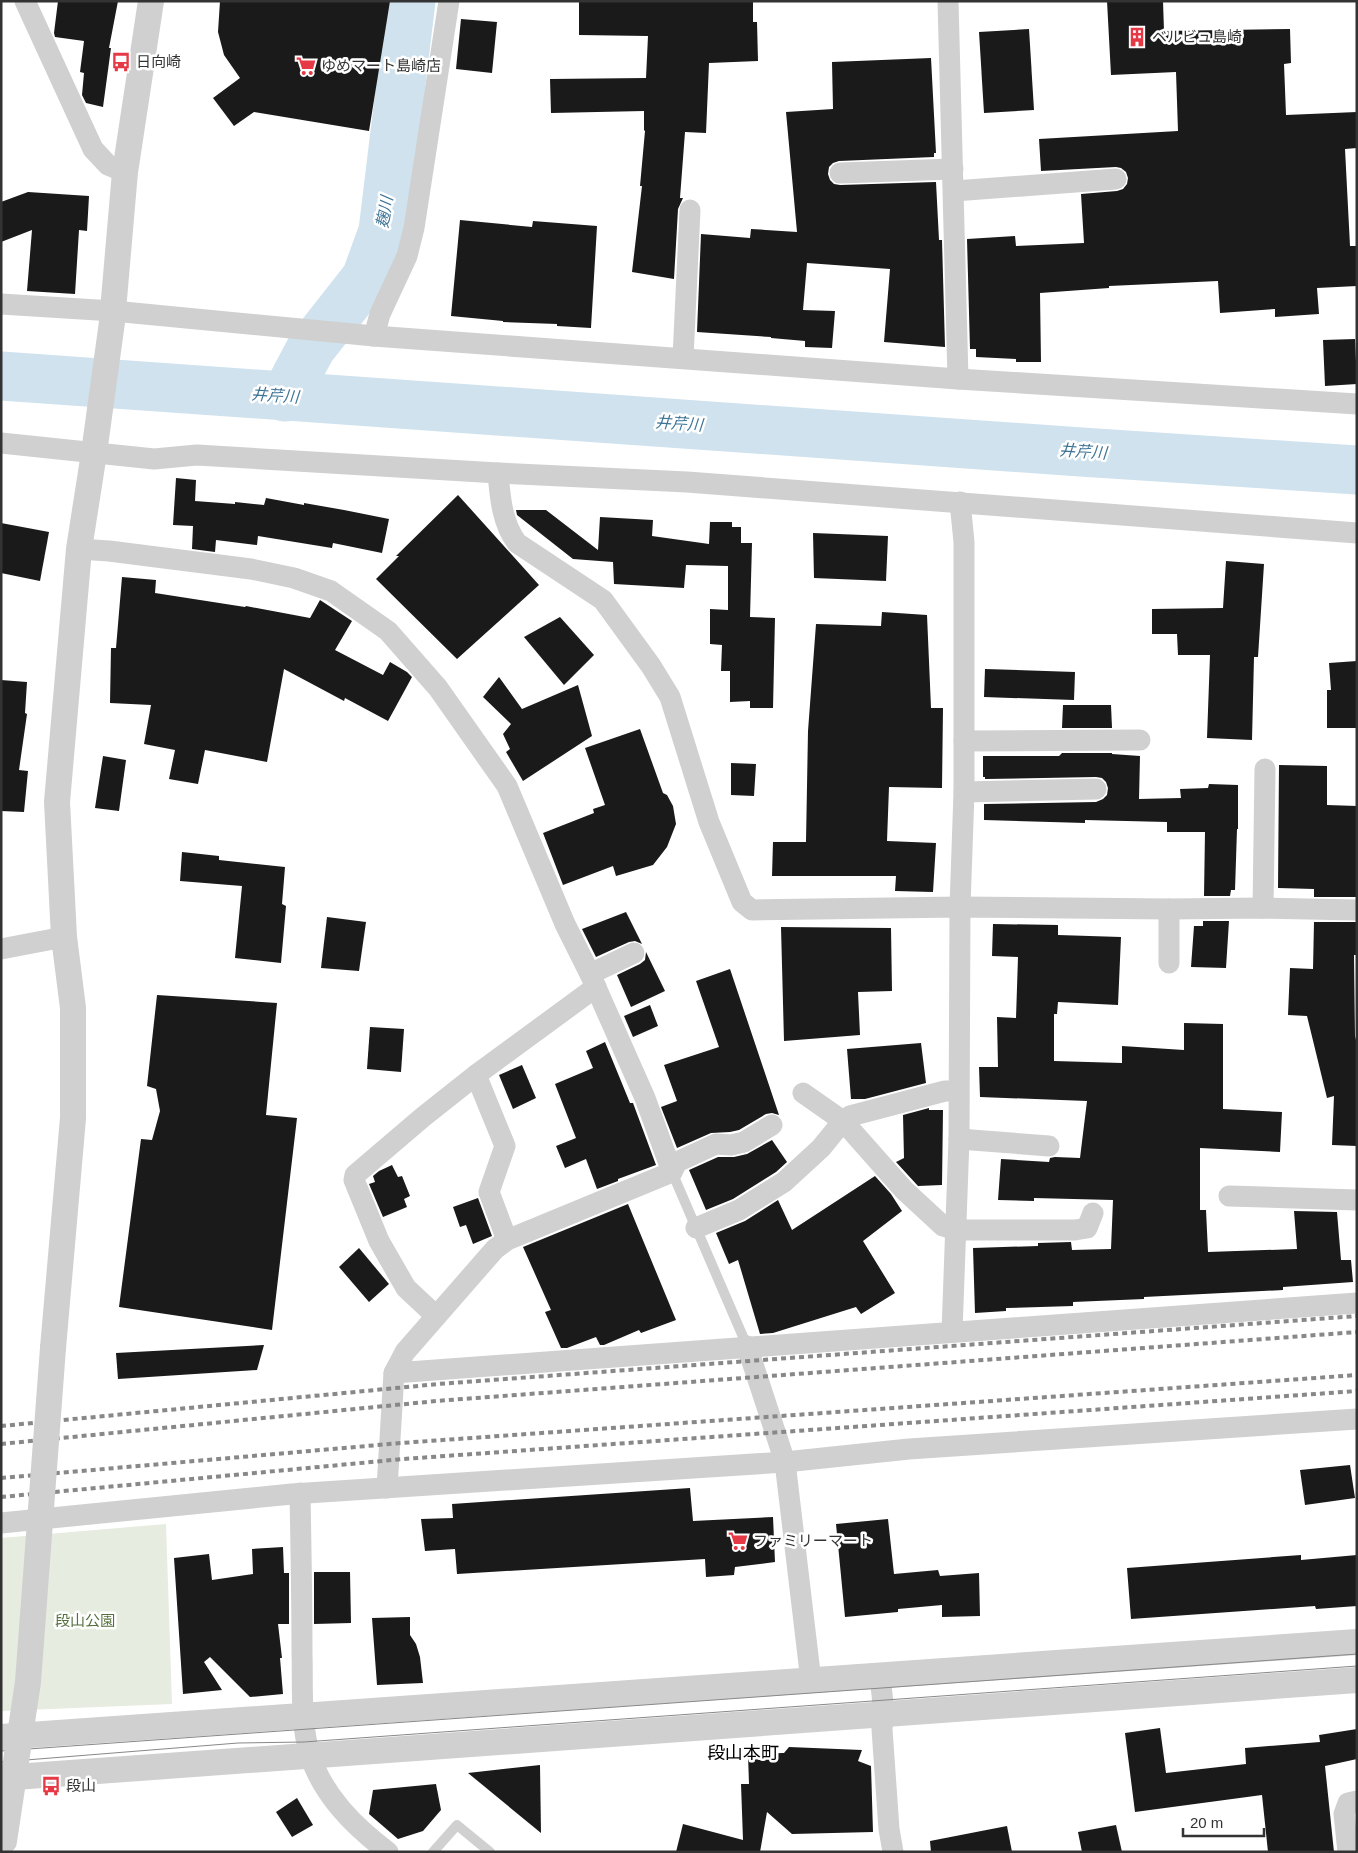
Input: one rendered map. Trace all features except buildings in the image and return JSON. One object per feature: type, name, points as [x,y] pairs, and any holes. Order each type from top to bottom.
[{"type":"street","points":[[24,1],[93,148],[108,165],[124,172]]},
{"type":"street","points":[[4,1841],[28,1682],[53,1348],[73,1118],[73,1008],[64,937],[57,802],[79,549],[112,317],[124,172],[151,1]]},
{"type":"street","points":[[374,336],[380,314],[407,256],[414,228],[449,1]]},
{"type":"street","points":[[948,1],[958,378]]},
{"type":"street","points":[[840,173],[953,169]]},
{"type":"street","points":[[954,192],[1116,179]]},
{"type":"street","points":[[683,358],[690,210]]},
{"type":"street","points":[[1,304],[112,317],[958,378],[1357,404]]},
{"type":"street","points":[[1,443],[95,445],[154,459],[197,455],[687,482],[1357,533]]},
{"type":"street","points":[[498,473],[500,501],[510,534],[517,543],[603,600],[651,666],[670,697],[709,822],[742,902],[752,910],[960,907],[1357,910]]},
{"type":"street","points":[[952,1332],[959,1139],[960,907],[964,792],[964,542],[960,502]]},
{"type":"street","points":[[79,549],[109,550],[251,569],[294,578],[331,591],[388,631],[438,688],[507,786],[565,924],[593,980],[645,1098],[672,1172]]},
{"type":"street","points":[[964,741],[1140,740]]},
{"type":"street","points":[[1263,908],[1265,769]]},
{"type":"street","points":[[964,792],[1096,789]]},
{"type":"street","points":[[1169,909],[1169,963]]},
{"type":"street","points":[[1,949],[64,937]]},
{"type":"street","points":[[436,1316],[406,1288],[380,1241],[354,1180],[355,1175],[423,1117],[593,980],[634,953]]},
{"type":"street","points":[[476,1075],[505,1146],[489,1192],[507,1240]]},
{"type":"street","points":[[696,1228],[738,1210],[784,1182],[850,1116],[945,1092],[958,1091]]},
{"type":"street","points":[[803,1093],[843,1121],[904,1190],[943,1226],[956,1230],[1075,1230],[1086,1228],[1093,1214]]},
{"type":"street","points":[[387,1488],[394,1373],[405,1352],[496,1249],[507,1240],[672,1172],[677,1162],[716,1144],[731,1145],[744,1142],[772,1125]]},
{"type":"street","points":[[959,1139],[1049,1146]]},
{"type":"street","points":[[1229,1196],[1357,1200]]},
{"type":"street","points":[[394,1373],[1357,1302]]},
{"type":"street","points":[[747,1346],[785,1462],[811,1681]]},
{"type":"street","points":[[1,1523],[300,1493],[785,1462],[919,1449],[1357,1419]]},
{"type":"street","points":[[300,1493],[303,1716],[310,1754],[317,1772],[328,1791],[348,1819],[388,1852]]},
{"type":"street","points":[[1,1737],[1357,1642]]},
{"type":"street","points":[[880,1676],[884,1713],[882,1729],[889,1829],[893,1852]]},
{"type":"street","points":[[1,1778],[310,1754],[1357,1680]]},
{"type":"street","points":[[1348,1852],[1344,1814],[1348,1803],[1357,1801]]},
{"type":"lane","points":[[672,1172],[747,1346]]},
{"type":"lane","points":[[433,1852],[457,1825],[490,1852]]},
{"type":"green space","name":"段山公園","points":[[166,1524],[172,1704],[1,1711],[1,1538]]},
{"type":"waterway","name":"麹川","points":[[285,397],[311,348],[366,278],[383,231],[411,1]]},
{"type":"waterway","name":"井芹川","points":[[1,376],[1357,470]]},
{"type":"tram line","points":[[1,1751],[1357,1654]]},
{"type":"tram line","points":[[1,1762],[238,1743],[304,1742],[1357,1666]]},
{"type":"railway","points":[[1,1426],[438,1384],[1357,1316]]},
{"type":"railway","points":[[1,1444],[436,1401],[1357,1332]]},
{"type":"railway","points":[[1,1478],[401,1443],[1357,1375]]},
{"type":"railway","points":[[1,1497],[403,1459],[1357,1391]]},
{"type":"place","name":"ベルビュ島崎","points":[[1137,37]]},
{"type":"place","name":"日向崎","points":[[121,62]]},
{"type":"place","name":"ゆめマート島崎店","points":[[306,66]]},
{"type":"place","name":"ファミリーマート","points":[[738,1541]]},
{"type":"place","name":"段山","points":[[51,1786]]},
{"type":"district","name":"段山本町","points":[[743,1753]]}]
